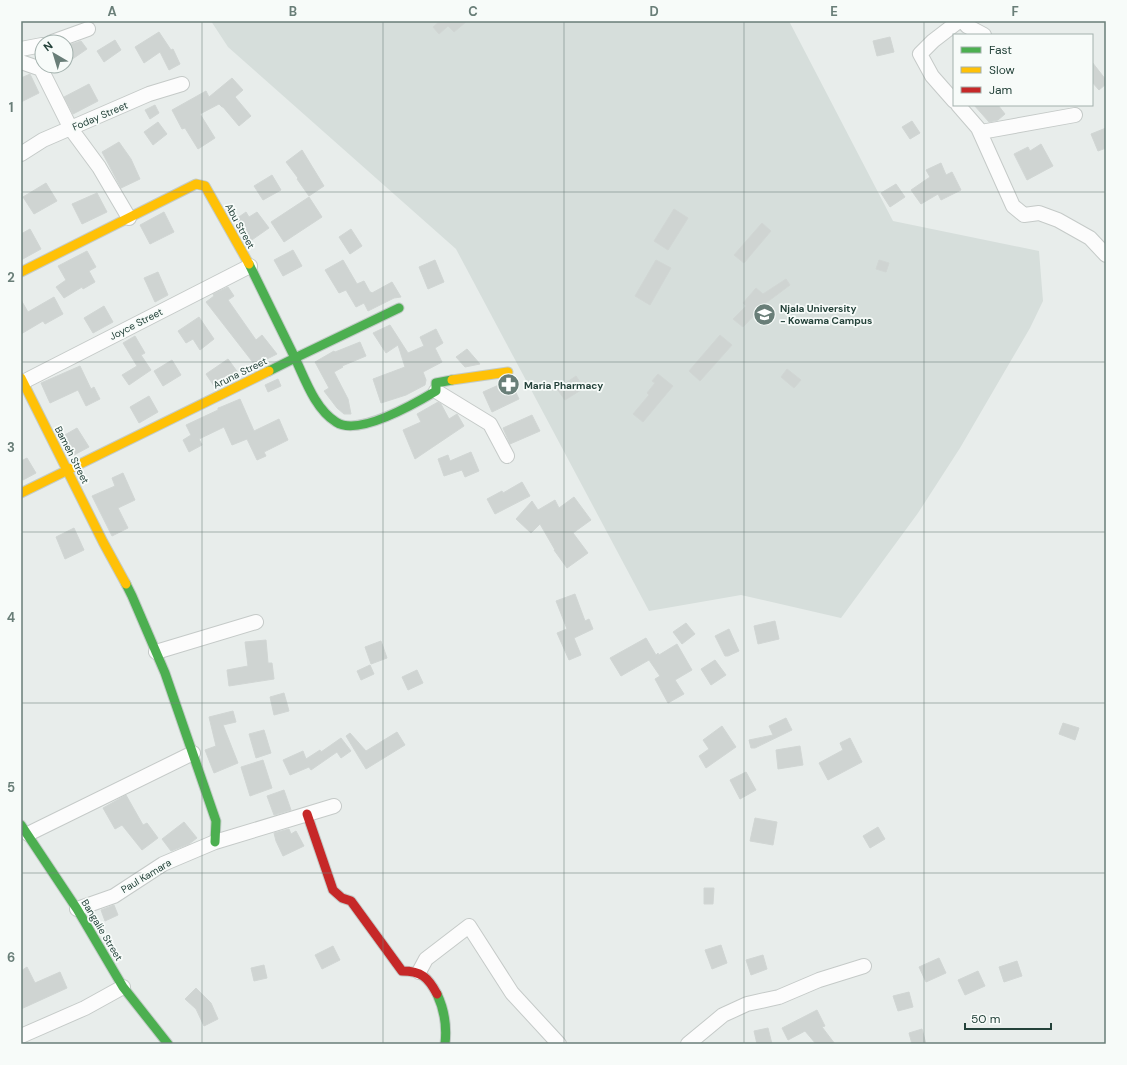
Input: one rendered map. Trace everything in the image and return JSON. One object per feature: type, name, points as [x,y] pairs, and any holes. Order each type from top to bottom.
[{"type":"street","points":[[953,100],[932,76],[920,54],[933,41],[959,21]]},
{"type":"street","points":[[963,21],[967,26],[982,34]]},
{"type":"street","points":[[74,34],[88,29]]},
{"type":"street","points":[[21,49],[34,47]]},
{"type":"street","points":[[21,62],[40,69],[70,129],[99,167],[129,218]]},
{"type":"street","name":"Foday Street","points":[[21,154],[44,140],[150,94],[182,84]]},
{"type":"street","points":[[959,106],[978,128],[1013,206],[1024,215],[1039,213],[1058,220],[1090,238],[1106,255]]},
{"type":"street","points":[[980,132],[1075,115]]},
{"type":"street","name":"Abu Street","points":[[21,272],[196,184],[205,186],[250,266],[295,358]]},
{"type":"street","name":"Joyce Street","points":[[22,381],[250,266]]},
{"type":"street","points":[[398,308],[295,358],[317,401],[327,414],[340,425],[358,425],[398,412],[436,387],[476,376],[508,372]]},
{"type":"street","name":"Aruna Street","points":[[21,493],[295,358]]},
{"type":"street","name":"Bameh Street","points":[[22,381],[68,469],[103,542],[132,596],[165,673],[216,820],[215,842]]},
{"type":"street","points":[[436,387],[490,424],[507,456]]},
{"type":"street","points":[[156,652],[256,622]]},
{"type":"street","points":[[24,829],[193,753]]},
{"type":"street","name":"Paul Kamara","points":[[77,908],[114,896],[162,864],[215,842],[334,806]]},
{"type":"street","points":[[307,814],[333,890],[342,898],[351,901],[402,971],[419,972],[427,979],[442,1004],[447,1037],[445,1044]]},
{"type":"street","name":"Bangalie Street","points":[[24,829],[77,908],[123,987],[168,1044]]},
{"type":"street","points":[[419,972],[426,959],[469,926],[512,993],[559,1044]]},
{"type":"street","points":[[688,1044],[723,1015],[747,1004],[779,997],[818,980],[864,966]]},
{"type":"street","points":[[21,1036],[85,1008],[123,987]]},
{"type":"shaded area","name":"Njala University - Kowama Campus","points":[[211,21],[789,21],[893,221],[1039,251],[1043,301],[1030,328],[960,448],[918,513],[841,618],[741,595],[649,611],[456,249],[228,47]]},
{"type":"building","points":[[440,21],[467,21],[454,32],[448,26],[439,34],[433,27]]},
{"type":"building","points":[[159,32],[171,50],[173,49],[180,64],[169,70],[160,52],[144,63],[135,47]]},
{"type":"building","points":[[890,37],[894,52],[877,56],[873,41]]},
{"type":"building","points":[[115,40],[121,50],[104,62],[97,51]]},
{"type":"building","points":[[81,41],[87,49],[74,58],[74,43]]},
{"type":"building","points":[[1093,63],[1106,80],[1106,84],[1099,90],[1093,83]]},
{"type":"building","points":[[30,74],[39,93],[21,102],[21,78]]},
{"type":"building","points":[[232,78],[243,90],[235,97],[251,116],[239,126],[219,104],[200,114],[215,138],[198,149],[185,128],[182,129],[172,110],[206,91],[209,97]]},
{"type":"building","points":[[89,84],[98,101],[73,114],[64,97]]},
{"type":"building","points":[[155,105],[159,113],[150,119],[145,110]]},
{"type":"building","points":[[975,106],[999,106],[1005,114],[998,120],[989,122]]},
{"type":"building","points":[[912,121],[920,133],[910,139],[902,127]]},
{"type":"building","points":[[158,122],[167,134],[153,145],[144,132]]},
{"type":"building","points":[[1106,128],[1106,148],[1098,151],[1091,134]]},
{"type":"building","points":[[119,142],[131,159],[140,179],[121,188],[102,152]]},
{"type":"building","points":[[1041,144],[1053,166],[1027,180],[1014,154],[1028,147],[1030,151]]},
{"type":"building","points":[[302,150],[324,186],[309,196],[286,162]]},
{"type":"building","points":[[941,163],[946,175],[952,172],[961,190],[941,200],[938,194],[921,204],[911,190],[930,177],[926,170]]},
{"type":"building","points":[[272,175],[281,190],[263,200],[254,186]]},
{"type":"building","points":[[46,183],[57,201],[34,214],[23,197]]},
{"type":"building","points":[[896,184],[905,197],[890,207],[881,193]]},
{"type":"building","points":[[97,193],[107,212],[82,224],[72,204]]},
{"type":"building","points":[[309,197],[322,217],[284,242],[271,222]]},
{"type":"building","points":[[674,209],[688,218],[668,250],[654,241]]},
{"type":"building","points":[[164,212],[174,232],[150,244],[140,225]]},
{"type":"building","points":[[246,212],[249,217],[257,212],[269,228],[249,242],[236,219]]},
{"type":"building","points":[[762,223],[771,231],[744,263],[734,255]]},
{"type":"building","points":[[30,229],[41,249],[21,260],[21,234]]},
{"type":"building","points":[[351,229],[362,246],[350,254],[339,237]]},
{"type":"building","points":[[293,250],[302,266],[283,276],[274,260]]},
{"type":"building","points":[[87,251],[96,267],[89,271],[95,282],[83,289],[82,287],[64,298],[56,287],[66,280],[58,266]]},
{"type":"building","points":[[343,260],[357,284],[364,281],[372,293],[392,282],[401,297],[394,298],[368,311],[364,303],[356,307],[346,290],[339,293],[325,270]]},
{"type":"building","points":[[435,260],[444,282],[428,289],[419,267]]},
{"type":"building","points":[[656,260],[671,268],[650,305],[635,296]]},
{"type":"building","points":[[879,260],[889,263],[886,272],[876,269]]},
{"type":"building","points":[[158,272],[168,295],[155,302],[144,278]]},
{"type":"building","points":[[786,279],[790,285],[766,303],[743,327],[733,319],[746,306],[743,303],[756,288],[763,294]]},
{"type":"building","points":[[228,287],[234,296],[228,300],[256,340],[262,335],[277,354],[255,365],[206,302],[214,296],[213,294]]},
{"type":"building","points":[[54,297],[63,314],[45,324],[43,321],[21,334],[21,300],[28,312]]},
{"type":"building","points":[[104,306],[113,322],[93,333],[84,318]]},
{"type":"building","points":[[199,317],[214,339],[200,350],[193,339],[186,343],[178,331]]},
{"type":"building","points":[[390,325],[408,353],[424,346],[420,337],[436,329],[443,343],[435,348],[442,362],[423,372],[426,380],[425,385],[406,395],[381,403],[373,379],[405,367],[398,345],[386,353],[373,333]]},
{"type":"building","points":[[720,335],[732,345],[700,381],[689,371]]},
{"type":"building","points":[[135,336],[145,353],[141,355],[151,370],[129,385],[122,375],[137,366],[123,343]]},
{"type":"building","points":[[360,342],[366,356],[342,366],[343,367],[334,372],[348,399],[351,414],[344,414],[337,408],[324,391],[329,388],[315,362],[334,351],[335,352]]},
{"type":"building","points":[[467,349],[480,364],[465,367],[456,357]]},
{"type":"building","points":[[228,359],[239,374],[214,386],[206,374]]},
{"type":"building","points":[[172,360],[181,375],[163,386],[154,371]]},
{"type":"building","points":[[80,366],[91,389],[94,387],[100,399],[86,406],[78,390],[50,403],[41,383]]},
{"type":"building","points":[[787,369],[801,380],[794,388],[781,377]]},
{"type":"building","points":[[658,374],[673,386],[643,422],[633,414],[649,395],[647,393],[655,383],[652,381]]},
{"type":"building","points":[[576,376],[584,388],[565,400],[557,389]]},
{"type":"building","points":[[278,379],[281,386],[268,392],[265,385]]},
{"type":"building","points":[[511,382],[519,399],[492,412],[483,392],[501,384]]},
{"type":"building","points":[[149,396],[158,412],[139,423],[130,407]]},
{"type":"building","points":[[240,399],[254,431],[279,419],[288,440],[264,452],[266,456],[257,460],[247,439],[232,445],[224,427],[199,439],[202,445],[189,452],[183,440],[191,435],[186,425],[218,410],[218,408]]},
{"type":"building","points":[[438,402],[441,404],[449,419],[457,414],[464,426],[415,459],[403,430],[421,422],[417,414]]},
{"type":"building","points":[[532,415],[540,431],[510,444],[503,428]]},
{"type":"building","points":[[77,428],[89,447],[74,455],[63,436]]},
{"type":"building","points":[[471,452],[479,471],[465,477],[462,470],[444,476],[438,459],[448,455],[450,461]]},
{"type":"building","points":[[27,458],[36,473],[23,480],[21,476],[21,461]]},
{"type":"building","points":[[123,473],[135,500],[118,508],[128,528],[112,536],[92,496],[115,486],[112,478]]},
{"type":"building","points":[[522,482],[530,496],[495,514],[487,499],[502,491],[503,493]]},
{"type":"building","points":[[574,497],[591,520],[573,533],[588,553],[567,568],[554,550],[540,524],[531,533],[516,519],[532,501],[538,510],[555,500],[559,508]]},
{"type":"building","points":[[74,528],[84,550],[65,559],[56,537]]},
{"type":"building","points":[[575,594],[585,621],[589,619],[593,629],[574,638],[581,655],[569,660],[557,633],[567,629],[556,601]]},
{"type":"building","points":[[775,621],[779,639],[758,644],[754,626]]},
{"type":"building","points":[[686,623],[695,634],[682,644],[673,632]]},
{"type":"building","points":[[729,629],[739,651],[725,656],[715,636]]},
{"type":"building","points":[[646,638],[656,655],[658,653],[659,655],[677,644],[692,670],[675,680],[684,694],[668,703],[655,679],[660,676],[649,660],[621,676],[610,658]]},
{"type":"building","points":[[266,640],[268,663],[272,663],[274,679],[229,686],[227,670],[248,666],[245,642]]},
{"type":"building","points":[[381,641],[387,658],[371,664],[365,647]]},
{"type":"building","points":[[715,660],[726,675],[711,685],[701,669]]},
{"type":"building","points":[[370,665],[374,674],[361,680],[357,671]]},
{"type":"building","points":[[417,670],[423,683],[408,690],[402,677]]},
{"type":"building","points":[[284,693],[289,711],[274,715],[270,697]]},
{"type":"building","points":[[233,711],[236,722],[223,725],[238,763],[214,773],[205,750],[216,746],[209,717]]},
{"type":"building","points":[[786,718],[792,730],[755,748],[751,748],[749,740],[773,735],[769,726]]},
{"type":"building","points":[[1063,723],[1079,728],[1075,740],[1059,734]]},
{"type":"building","points":[[722,726],[736,747],[706,768],[699,756],[709,749],[703,740]]},
{"type":"building","points":[[264,730],[271,753],[256,758],[249,734]]},
{"type":"building","points":[[397,732],[405,745],[366,769],[346,736],[350,733],[366,751]]},
{"type":"building","points":[[341,738],[351,751],[341,758],[337,752],[311,770],[309,767],[290,775],[283,760],[303,751],[306,759],[320,750],[321,752]]},
{"type":"building","points":[[850,738],[862,762],[828,780],[819,763],[843,750],[840,743]]},
{"type":"building","points":[[800,746],[803,765],[778,769],[776,750]]},
{"type":"building","points":[[263,760],[272,788],[250,796],[241,767]]},
{"type":"building","points":[[746,772],[756,790],[740,799],[730,780]]},
{"type":"building","points":[[284,790],[291,810],[274,815],[267,796]]},
{"type":"building","points":[[126,795],[143,825],[147,823],[158,838],[142,850],[122,825],[115,829],[103,808]]},
{"type":"building","points":[[755,818],[777,822],[773,845],[750,841]]},
{"type":"building","points":[[184,822],[197,838],[189,844],[171,851],[162,839]]},
{"type":"building","points":[[878,827],[885,839],[870,848],[863,836]]},
{"type":"building","points":[[289,829],[291,834],[296,831],[304,846],[283,856],[274,833]]},
{"type":"building","points":[[704,888],[714,888],[713,904],[704,904]]},
{"type":"building","points":[[114,905],[118,915],[105,921],[101,910]]},
{"type":"building","points":[[721,945],[727,963],[712,969],[705,950]]},
{"type":"building","points":[[333,946],[340,960],[322,969],[315,955]]},
{"type":"building","points":[[763,955],[767,969],[751,975],[746,960]]},
{"type":"building","points":[[939,958],[946,973],[926,982],[919,967]]},
{"type":"building","points":[[1017,961],[1022,976],[1004,982],[999,967]]},
{"type":"building","points":[[264,965],[267,978],[254,981],[251,968]]},
{"type":"building","points":[[27,967],[35,983],[60,972],[67,988],[21,1009],[21,971]]},
{"type":"building","points":[[978,971],[985,986],[965,995],[958,980]]},
{"type":"building","points":[[196,988],[211,1003],[218,1019],[204,1026],[196,1009],[185,999]]},
{"type":"building","points":[[909,992],[913,1007],[898,1011],[893,996]]},
{"type":"building","points":[[817,1010],[825,1026],[822,1027],[835,1044],[816,1044],[805,1031],[788,1040],[782,1028]]},
{"type":"building","points":[[768,1028],[772,1044],[757,1044],[754,1031]]},
{"type":"building","points":[[922,1029],[926,1044],[912,1044],[909,1033]]},
{"type":"traffic: fast","points":[[249,264],[295,358],[399,308]]},
{"type":"traffic: fast","points":[[269,371],[295,358],[316,402],[336,422],[346,425],[358,425],[387,417],[436,391],[436,383],[452,380]]},
{"type":"traffic: fast","points":[[126,584],[165,673],[216,821],[215,842]]},
{"type":"traffic: fast","points":[[21,825],[77,909],[123,987],[168,1044]]},
{"type":"traffic: fast","points":[[437,994],[444,1018],[446,1031],[445,1044]]},
{"type":"traffic: slow","points":[[21,272],[196,184],[205,186],[249,264]]},
{"type":"traffic: slow","points":[[21,493],[269,371]]},
{"type":"traffic: slow","points":[[452,380],[508,372]]},
{"type":"traffic: slow","points":[[21,378],[103,542],[126,584]]},
{"type":"traffic: jam","points":[[307,814],[333,890],[342,898],[351,901],[402,971],[414,972],[423,976],[427,979],[437,994]]},
{"type":"place","name":"Njala University - Kowama Campus","points":[[764,314]]},
{"type":"place","name":"Maria Pharmacy","points":[[509,385]]}]
